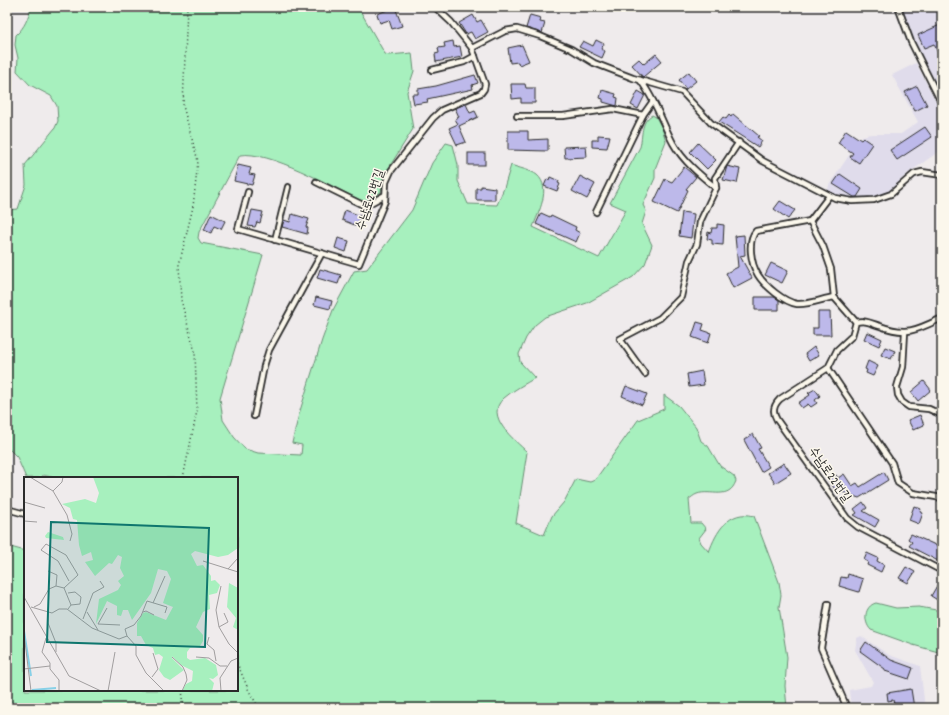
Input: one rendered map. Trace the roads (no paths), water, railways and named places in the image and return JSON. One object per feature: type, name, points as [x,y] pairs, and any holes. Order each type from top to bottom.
[{"type":"lane","name":"수남로22번길","points":[[248,192],[238,229],[359,264],[385,201],[386,182],[391,170],[433,118],[442,110],[481,93],[484,89],[485,84],[472,48],[451,22],[435,7]]},
{"type":"lane","points":[[898,7],[911,42],[942,104]]},
{"type":"lane","points":[[472,48],[505,31],[517,29],[540,36],[571,49],[594,63],[640,80],[682,92],[711,123],[763,161],[829,196],[852,201],[874,200],[891,194],[914,174],[922,172],[942,175]]},
{"type":"lane","points":[[432,70],[464,62],[475,56]]},
{"type":"lane","points":[[640,80],[653,101],[674,145],[695,171],[716,188]]},
{"type":"lane","points":[[596,212],[643,115],[653,101]]},
{"type":"lane","points":[[517,116],[563,116],[608,109],[621,110],[643,115]]},
{"type":"lane","points":[[646,374],[620,338],[660,318],[681,297],[690,261],[697,244],[700,222],[716,188],[715,178],[739,142]]},
{"type":"lane","points":[[316,182],[365,206],[385,195]]},
{"type":"lane","points":[[275,240],[288,187]]},
{"type":"lane","points":[[829,196],[810,221],[756,231],[751,241],[756,271],[764,282],[787,300],[793,303],[805,304],[834,297]]},
{"type":"lane","points":[[810,221],[823,246],[831,269],[834,297],[856,322],[864,320],[894,332],[905,332],[918,330],[942,318]]},
{"type":"lane","points":[[254,416],[264,366],[269,350],[322,253]]},
{"type":"lane","name":"수남로22번길","points":[[856,322],[852,336],[837,350],[828,368],[776,403],[774,412],[777,420],[847,518],[858,527],[942,571]]},
{"type":"lane","points":[[905,332],[903,367],[897,387],[898,395],[902,402],[909,407],[929,408],[942,415]]},
{"type":"lane","points":[[828,368],[892,462],[898,483],[913,493],[942,498]]},
{"type":"lane","points":[[7,509],[24,514]]},
{"type":"lane","points":[[828,604],[821,648],[847,708]]}]
